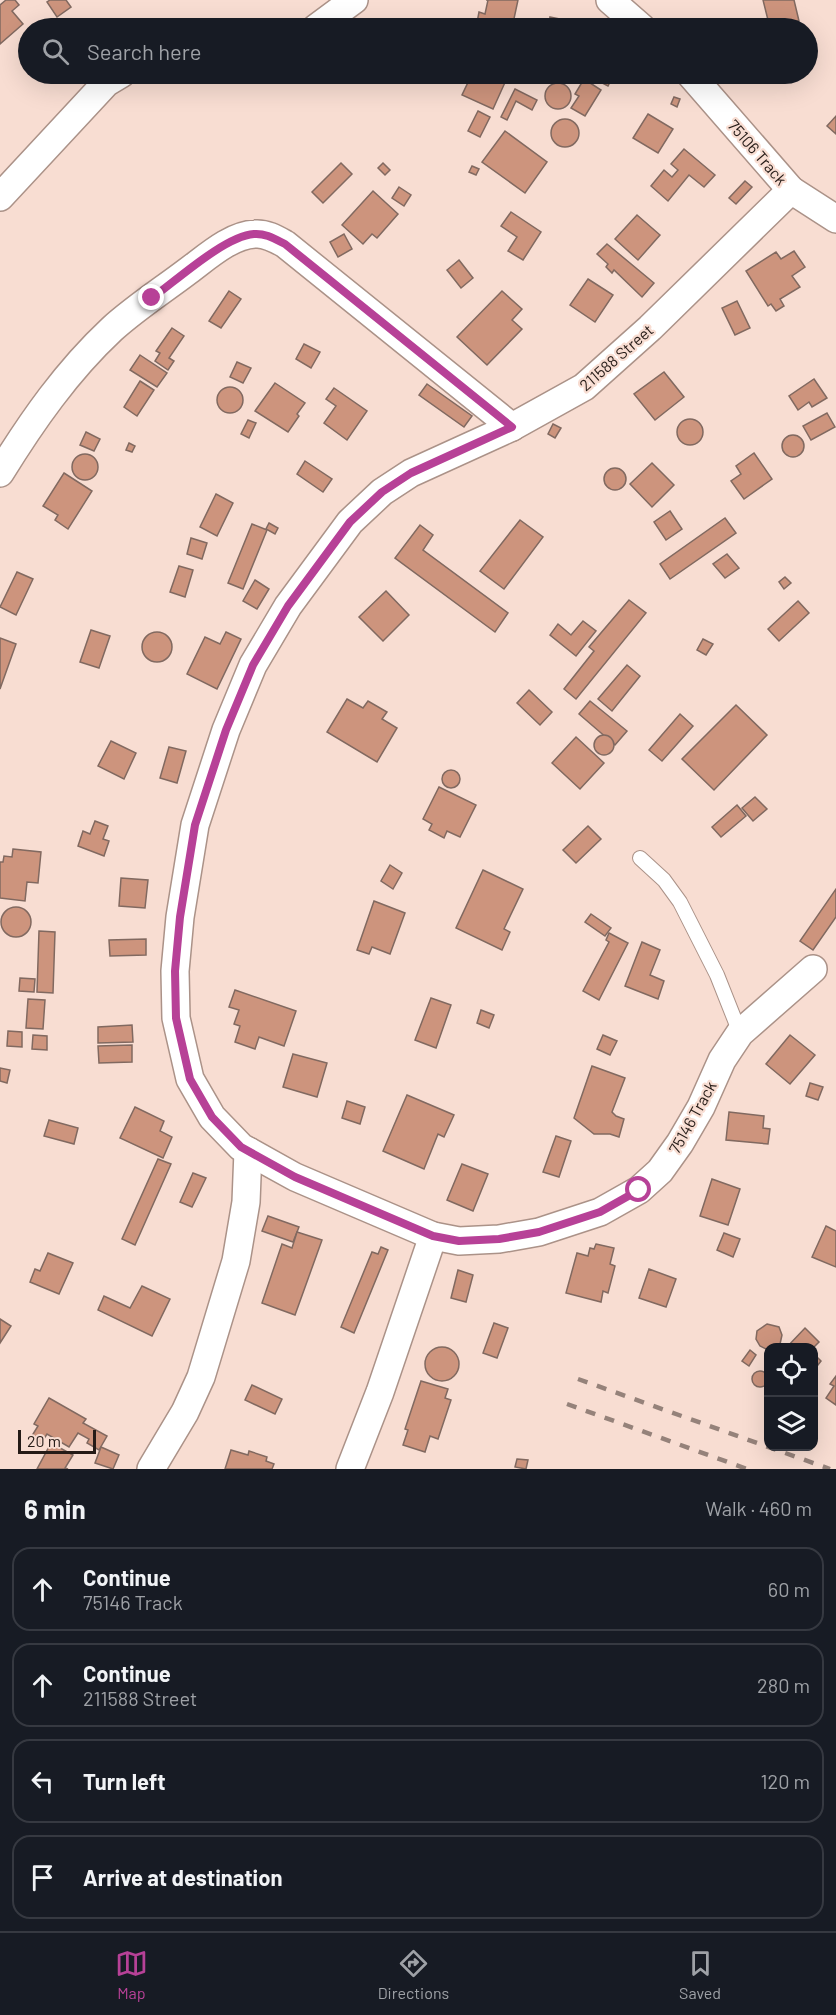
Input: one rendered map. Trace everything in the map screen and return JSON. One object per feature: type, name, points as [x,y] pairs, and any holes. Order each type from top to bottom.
[{"type":"street","points":[[330,18],[354,0]]},
{"type":"street","points":[[610,0],[631,18]]},
{"type":"street","points":[[0,197],[105,84]]},
{"type":"street","name":"75106 Track","points":[[699,84],[791,190],[836,219]]},
{"type":"street","name":"211588 Street","points":[[433,1236],[295,1177],[241,1147],[212,1117],[190,1079],[176,1018],[175,971],[180,917],[195,825],[226,730],[253,665],[288,606],[350,522],[382,492],[411,473],[512,427],[584,387],[650,328],[791,190]]},
{"type":"street","points":[[0,473],[36,416],[77,364],[113,328],[209,255],[239,236],[256,233],[270,236],[285,244],[512,427]]},
{"type":"street","name":"75146 Track","points":[[433,1236],[459,1241],[499,1239],[539,1232],[600,1212],[639,1190],[660,1171],[681,1143],[701,1107],[722,1060],[740,1033],[813,969]]},
{"type":"street","points":[[151,1469],[185,1412],[201,1377],[236,1261],[246,1202],[248,1151]]},
{"type":"street","points":[[350,1469],[380,1392],[433,1236]]},
{"type":"lane","points":[[640,858],[664,880],[680,902],[717,975],[740,1033]]},
{"type":"building","points":[[6,0],[15,0],[19,5],[12,11],[18,18],[18,28],[0,44],[0,5]]},
{"type":"building","points":[[66,0],[71,7],[57,17],[47,2]]},
{"type":"building","points":[[488,0],[518,0],[514,18],[478,18],[479,12],[485,14]]},
{"type":"building","points":[[763,0],[794,0],[798,18],[768,18]]},
{"type":"building","points":[[467,84],[504,84],[493,109],[462,95]]},
{"type":"building","points":[[553,84],[563,84],[570,91],[570,101],[563,108],[553,108],[546,101],[546,91]]},
{"type":"building","points":[[581,84],[592,84],[601,90],[585,116],[571,108],[579,96],[575,94]]},
{"type":"building","points":[[515,89],[537,100],[532,110],[516,101],[507,120],[501,117]]},
{"type":"building","points":[[674,97],[680,99],[677,107],[671,104]]},
{"type":"building","points":[[478,111],[490,117],[480,137],[468,131]]},
{"type":"building","points":[[648,114],[673,129],[658,153],[633,138]]},
{"type":"building","points":[[836,116],[836,134],[827,126]]},
{"type":"building","points":[[565,119],[575,123],[579,133],[575,143],[565,147],[555,143],[551,133],[555,123]]},
{"type":"building","points":[[505,131],[547,162],[525,193],[482,162]]},
{"type":"building","points":[[684,149],[715,175],[704,187],[689,175],[668,201],[651,186],[664,170],[672,177],[678,170],[671,164]]},
{"type":"building","points":[[341,163],[352,174],[323,203],[312,192]]},
{"type":"building","points":[[383,163],[390,170],[385,175],[378,168]]},
{"type":"building","points":[[472,166],[479,169],[476,175],[469,172]]},
{"type":"building","points":[[745,181],[752,187],[736,204],[729,198]]},
{"type":"building","points":[[399,187],[411,195],[404,206],[392,198]]},
{"type":"building","points":[[373,191],[398,214],[377,238],[372,234],[363,244],[342,225]]},
{"type":"building","points":[[511,212],[541,232],[523,260],[508,251],[517,237],[501,226]]},
{"type":"building","points":[[637,215],[660,235],[638,260],[615,239]]},
{"type":"building","points":[[344,234],[352,249],[338,257],[330,242]]},
{"type":"building","points":[[607,244],[654,283],[642,297],[614,270],[612,273],[606,267],[608,264],[597,254]]},
{"type":"building","points":[[794,251],[805,267],[792,276],[800,287],[780,299],[784,306],[776,311],[771,304],[768,306],[746,271],[776,252],[781,259]]},
{"type":"building","points":[[459,260],[473,278],[461,288],[447,270]]},
{"type":"building","points":[[588,279],[613,295],[595,322],[570,305]]},
{"type":"building","points":[[229,291],[241,299],[221,328],[209,321]]},
{"type":"building","points":[[502,291],[522,309],[512,320],[522,329],[487,365],[457,337]]},
{"type":"building","points":[[737,301],[750,328],[735,335],[722,308]]},
{"type":"building","points":[[172,328],[184,336],[169,358],[174,361],[168,370],[155,361],[160,353],[156,351]]},
{"type":"building","points":[[304,344],[320,352],[311,368],[296,359]]},
{"type":"building","points":[[140,355],[167,373],[157,387],[130,370]]},
{"type":"building","points":[[237,362],[251,368],[243,383],[230,377]]},
{"type":"building","points":[[664,372],[684,397],[655,420],[634,394]]},
{"type":"building","points":[[814,379],[827,398],[812,407],[809,402],[798,410],[789,396]]},
{"type":"building","points":[[140,381],[154,390],[137,416],[124,407]]},
{"type":"building","points":[[275,383],[305,403],[288,432],[255,411]]},
{"type":"building","points":[[427,384],[472,416],[464,427],[419,395]]},
{"type":"building","points":[[230,387],[239,391],[243,400],[239,409],[230,413],[221,409],[217,400],[221,391]]},
{"type":"building","points":[[334,388],[367,411],[347,440],[324,423],[336,406],[326,399]]},
{"type":"building","points":[[827,413],[835,427],[811,440],[803,426]]},
{"type":"building","points":[[690,419],[700,422],[703,432],[700,442],[690,445],[680,442],[677,432],[680,422]]},
{"type":"building","points":[[248,420],[256,423],[249,438],[241,434]]},
{"type":"building","points":[[553,424],[561,428],[555,438],[548,434]]},
{"type":"building","points":[[86,432],[100,439],[94,451],[80,445]]},
{"type":"building","points":[[789,435],[797,435],[804,442],[804,450],[797,457],[789,457],[782,450],[782,442]]},
{"type":"building","points":[[129,443],[135,446],[132,452],[126,450]]},
{"type":"building","points":[[754,453],[772,479],[744,499],[731,481],[741,474],[736,466]]},
{"type":"building","points":[[85,454],[94,458],[98,467],[94,476],[85,480],[76,476],[72,467],[76,458]]},
{"type":"building","points":[[305,461],[332,479],[323,492],[297,474]]},
{"type":"building","points":[[652,463],[674,485],[652,507],[630,484]]},
{"type":"building","points":[[611,468],[619,468],[626,475],[626,483],[619,490],[611,490],[604,483],[604,475]]},
{"type":"building","points":[[64,473],[92,491],[68,529],[55,520],[58,515],[43,506]]},
{"type":"building","points":[[216,494],[233,503],[217,536],[200,527]]},
{"type":"building","points":[[670,511],[682,529],[666,540],[654,522]]},
{"type":"building","points":[[725,518],[736,533],[670,579],[660,564]]},
{"type":"building","points":[[520,520],[543,537],[504,589],[480,571]]},
{"type":"building","points":[[269,523],[278,528],[275,534],[266,529]]},
{"type":"building","points":[[252,524],[267,530],[243,589],[228,583]]},
{"type":"building","points":[[420,525],[433,535],[423,550],[508,613],[495,632],[395,558]]},
{"type":"building","points":[[191,538],[207,543],[202,559],[187,554]]},
{"type":"building","points":[[727,554],[739,568],[725,578],[713,564]]},
{"type":"building","points":[[179,566],[193,570],[185,597],[170,592]]},
{"type":"building","points":[[17,572],[33,579],[16,615],[0,607]]},
{"type":"building","points":[[785,577],[791,583],[784,589],[779,582]]},
{"type":"building","points":[[255,580],[269,589],[257,609],[243,601]]},
{"type":"building","points":[[386,591],[409,615],[383,641],[359,617]]},
{"type":"building","points":[[629,600],[646,613],[576,699],[564,689],[594,651],[589,647]]},
{"type":"building","points":[[798,601],[809,613],[779,641],[768,629]]},
{"type":"building","points":[[583,621],[596,631],[576,656],[550,635],[558,624],[571,635]]},
{"type":"building","points":[[91,630],[110,636],[99,668],[80,662]]},
{"type":"building","points":[[157,632],[163,633],[171,641],[171,653],[163,661],[157,662],[151,661],[143,653],[142,647],[143,641],[151,633]]},
{"type":"building","points":[[226,632],[241,639],[217,689],[187,674],[205,637],[220,644]]},
{"type":"building","points":[[0,638],[16,644],[0,689]]},
{"type":"building","points":[[703,639],[713,644],[706,655],[697,650]]},
{"type":"building","points":[[627,665],[640,676],[612,711],[598,699]]},
{"type":"building","points":[[529,690],[552,712],[540,725],[517,703]]},
{"type":"building","points":[[347,699],[363,708],[368,701],[387,712],[382,719],[397,728],[377,762],[327,732]]},
{"type":"building","points":[[590,701],[627,731],[615,745],[579,714]]},
{"type":"building","points":[[736,705],[767,735],[714,790],[682,759]]},
{"type":"building","points":[[680,714],[693,726],[662,761],[649,750]]},
{"type":"building","points":[[604,735],[611,738],[614,745],[611,752],[604,755],[597,752],[594,745],[597,738]]},
{"type":"building","points":[[576,737],[604,763],[580,789],[552,763]]},
{"type":"building","points":[[111,741],[136,753],[124,779],[98,766]]},
{"type":"building","points":[[169,747],[186,751],[177,783],[160,778]]},
{"type":"building","points":[[451,770],[457,773],[460,779],[457,785],[451,788],[445,785],[442,779],[445,773]]},
{"type":"building","points":[[439,787],[476,805],[460,837],[447,831],[444,838],[429,830],[432,824],[423,819]]},
{"type":"building","points":[[755,797],[767,809],[753,821],[742,808]]},
{"type":"building","points":[[737,805],[746,816],[721,837],[712,827]]},
{"type":"building","points":[[95,821],[108,826],[103,839],[109,841],[104,856],[78,846],[83,831],[90,834]]},
{"type":"building","points":[[588,826],[601,839],[576,863],[563,850]]},
{"type":"building","points":[[13,849],[41,852],[38,883],[27,882],[25,901],[0,898],[0,862],[3,862],[4,856],[12,857]]},
{"type":"building","points":[[390,865],[402,873],[393,889],[381,881]]},
{"type":"building","points":[[483,870],[523,889],[504,929],[510,932],[502,950],[456,928]]},
{"type":"building","points":[[121,878],[148,880],[145,908],[119,906]]},
{"type":"building","points":[[836,889],[836,917],[813,950],[800,941]]},
{"type":"building","points":[[374,901],[405,913],[390,954],[372,947],[369,954],[357,950]]},
{"type":"building","points":[[16,907],[27,911],[31,922],[27,933],[16,937],[5,933],[1,922],[5,911]]},
{"type":"building","points":[[591,914],[611,928],[605,936],[585,922]]},
{"type":"building","points":[[39,931],[55,932],[53,993],[37,992]]},
{"type":"building","points":[[609,933],[628,943],[599,1000],[583,991],[609,942],[606,940]]},
{"type":"building","points":[[146,939],[146,955],[110,956],[109,940]]},
{"type":"building","points":[[642,942],[660,950],[650,975],[664,981],[658,999],[625,986]]},
{"type":"building","points":[[20,978],[35,979],[34,992],[19,991]]},
{"type":"building","points":[[235,990],[296,1011],[284,1046],[259,1037],[255,1049],[235,1042],[240,1026],[234,1024],[239,1010],[229,1007]]},
{"type":"building","points":[[431,998],[451,1005],[436,1048],[415,1040]]},
{"type":"building","points":[[28,999],[45,1000],[43,1029],[26,1028]]},
{"type":"building","points":[[481,1010],[494,1015],[489,1028],[477,1023]]},
{"type":"building","points":[[132,1025],[133,1042],[98,1043],[98,1027]]},
{"type":"building","points":[[8,1031],[22,1032],[22,1047],[7,1046]]},
{"type":"building","points":[[33,1035],[47,1036],[47,1050],[32,1049]]},
{"type":"building","points":[[603,1035],[617,1041],[610,1055],[597,1049]]},
{"type":"building","points":[[790,1035],[815,1055],[790,1084],[766,1064]]},
{"type":"building","points":[[132,1045],[132,1062],[99,1063],[98,1046]]},
{"type":"building","points":[[293,1054],[327,1063],[317,1097],[283,1087]]},
{"type":"building","points":[[592,1066],[625,1078],[612,1112],[624,1119],[619,1137],[610,1134],[594,1134],[574,1118]]},
{"type":"building","points":[[0,1068],[10,1070],[7,1083],[0,1081]]},
{"type":"building","points":[[810,1083],[823,1087],[818,1100],[806,1096]]},
{"type":"building","points":[[407,1095],[454,1115],[444,1137],[438,1134],[424,1169],[383,1151]]},
{"type":"building","points":[[347,1101],[365,1107],[360,1124],[342,1118]]},
{"type":"building","points":[[135,1107],[164,1121],[160,1131],[172,1137],[163,1158],[120,1138]]},
{"type":"building","points":[[729,1112],[764,1116],[763,1128],[770,1129],[768,1144],[726,1140]]},
{"type":"building","points":[[49,1120],[78,1128],[74,1144],[44,1136]]},
{"type":"building","points":[[556,1136],[571,1141],[559,1177],[543,1172]]},
{"type":"building","points":[[158,1159],[171,1164],[135,1245],[122,1239]]},
{"type":"building","points":[[462,1164],[488,1174],[473,1211],[447,1200]]},
{"type":"building","points":[[193,1173],[206,1178],[192,1207],[180,1202]]},
{"type":"building","points":[[712,1179],[740,1189],[728,1225],[700,1216]]},
{"type":"building","points":[[268,1216],[299,1227],[293,1242],[262,1231]]},
{"type":"building","points":[[826,1226],[836,1231],[836,1267],[812,1257]]},
{"type":"building","points":[[297,1232],[322,1240],[295,1315],[262,1303],[282,1244],[292,1248]]},
{"type":"building","points":[[724,1233],[740,1239],[733,1257],[717,1250]]},
{"type":"building","points":[[596,1244],[614,1248],[610,1264],[615,1266],[608,1293],[603,1291],[601,1302],[566,1293],[577,1253],[588,1256],[590,1248],[594,1249]]},
{"type":"building","points":[[381,1247],[388,1250],[354,1333],[341,1327],[372,1252],[378,1254]]},
{"type":"building","points":[[48,1253],[73,1263],[59,1294],[30,1282],[35,1269],[40,1271]]},
{"type":"building","points":[[649,1269],[676,1279],[666,1307],[639,1298]]},
{"type":"building","points":[[458,1270],[473,1275],[466,1302],[451,1298]]},
{"type":"building","points":[[142,1286],[170,1299],[152,1336],[98,1310],[104,1296],[130,1308]]},
{"type":"building","points":[[0,1319],[11,1326],[0,1343]]},
{"type":"building","points":[[494,1323],[508,1328],[497,1358],[483,1353]]},
{"type":"building","points":[[767,1324],[779,1327],[782,1335],[780,1343],[764,1343],[764,1348],[760,1346],[756,1339],[757,1331]]},
{"type":"building","points":[[805,1328],[819,1342],[818,1343],[791,1343]]},
{"type":"building","points":[[442,1347],[454,1352],[459,1364],[454,1376],[442,1381],[430,1376],[425,1364],[430,1352]]},
{"type":"building","points":[[750,1350],[756,1355],[749,1366],[742,1361]]},
{"type":"building","points":[[757,1371],[763,1371],[764,1386],[757,1387],[752,1382],[752,1376]]},
{"type":"building","points":[[836,1376],[836,1405],[826,1398],[834,1386],[830,1384]]},
{"type":"building","points":[[421,1381],[448,1389],[445,1398],[451,1400],[438,1439],[430,1436],[425,1452],[403,1445],[408,1430],[405,1429]]},
{"type":"building","points":[[252,1385],[282,1399],[275,1414],[245,1400]]},
{"type":"building","points":[[49,1398],[86,1419],[83,1423],[107,1436],[99,1450],[87,1443],[89,1439],[78,1433],[69,1447],[47,1434],[40,1445],[30,1439],[38,1426],[34,1424]]},
{"type":"building","points":[[51,1443],[73,1455],[65,1468],[68,1469],[37,1469]]},
{"type":"building","points":[[101,1447],[119,1455],[113,1469],[95,1463]]},
{"type":"building","points":[[231,1450],[248,1455],[249,1451],[267,1457],[266,1461],[274,1464],[272,1469],[225,1469]]},
{"type":"building","points":[[517,1459],[528,1460],[526,1469],[515,1467]]},
{"type":"railway","points":[[578,1379],[830,1469]]},
{"type":"railway","points":[[567,1404],[747,1469]]},
{"type":"route","points":[[152,298],[209,255],[239,236],[256,233],[270,236],[285,244],[512,427],[411,473],[382,492],[350,522],[288,606],[253,665],[226,730],[195,825],[180,917],[175,971],[176,1018],[190,1079],[212,1117],[241,1147],[295,1177],[433,1236],[459,1241],[499,1239],[539,1232],[600,1212],[639,1190]]}]
